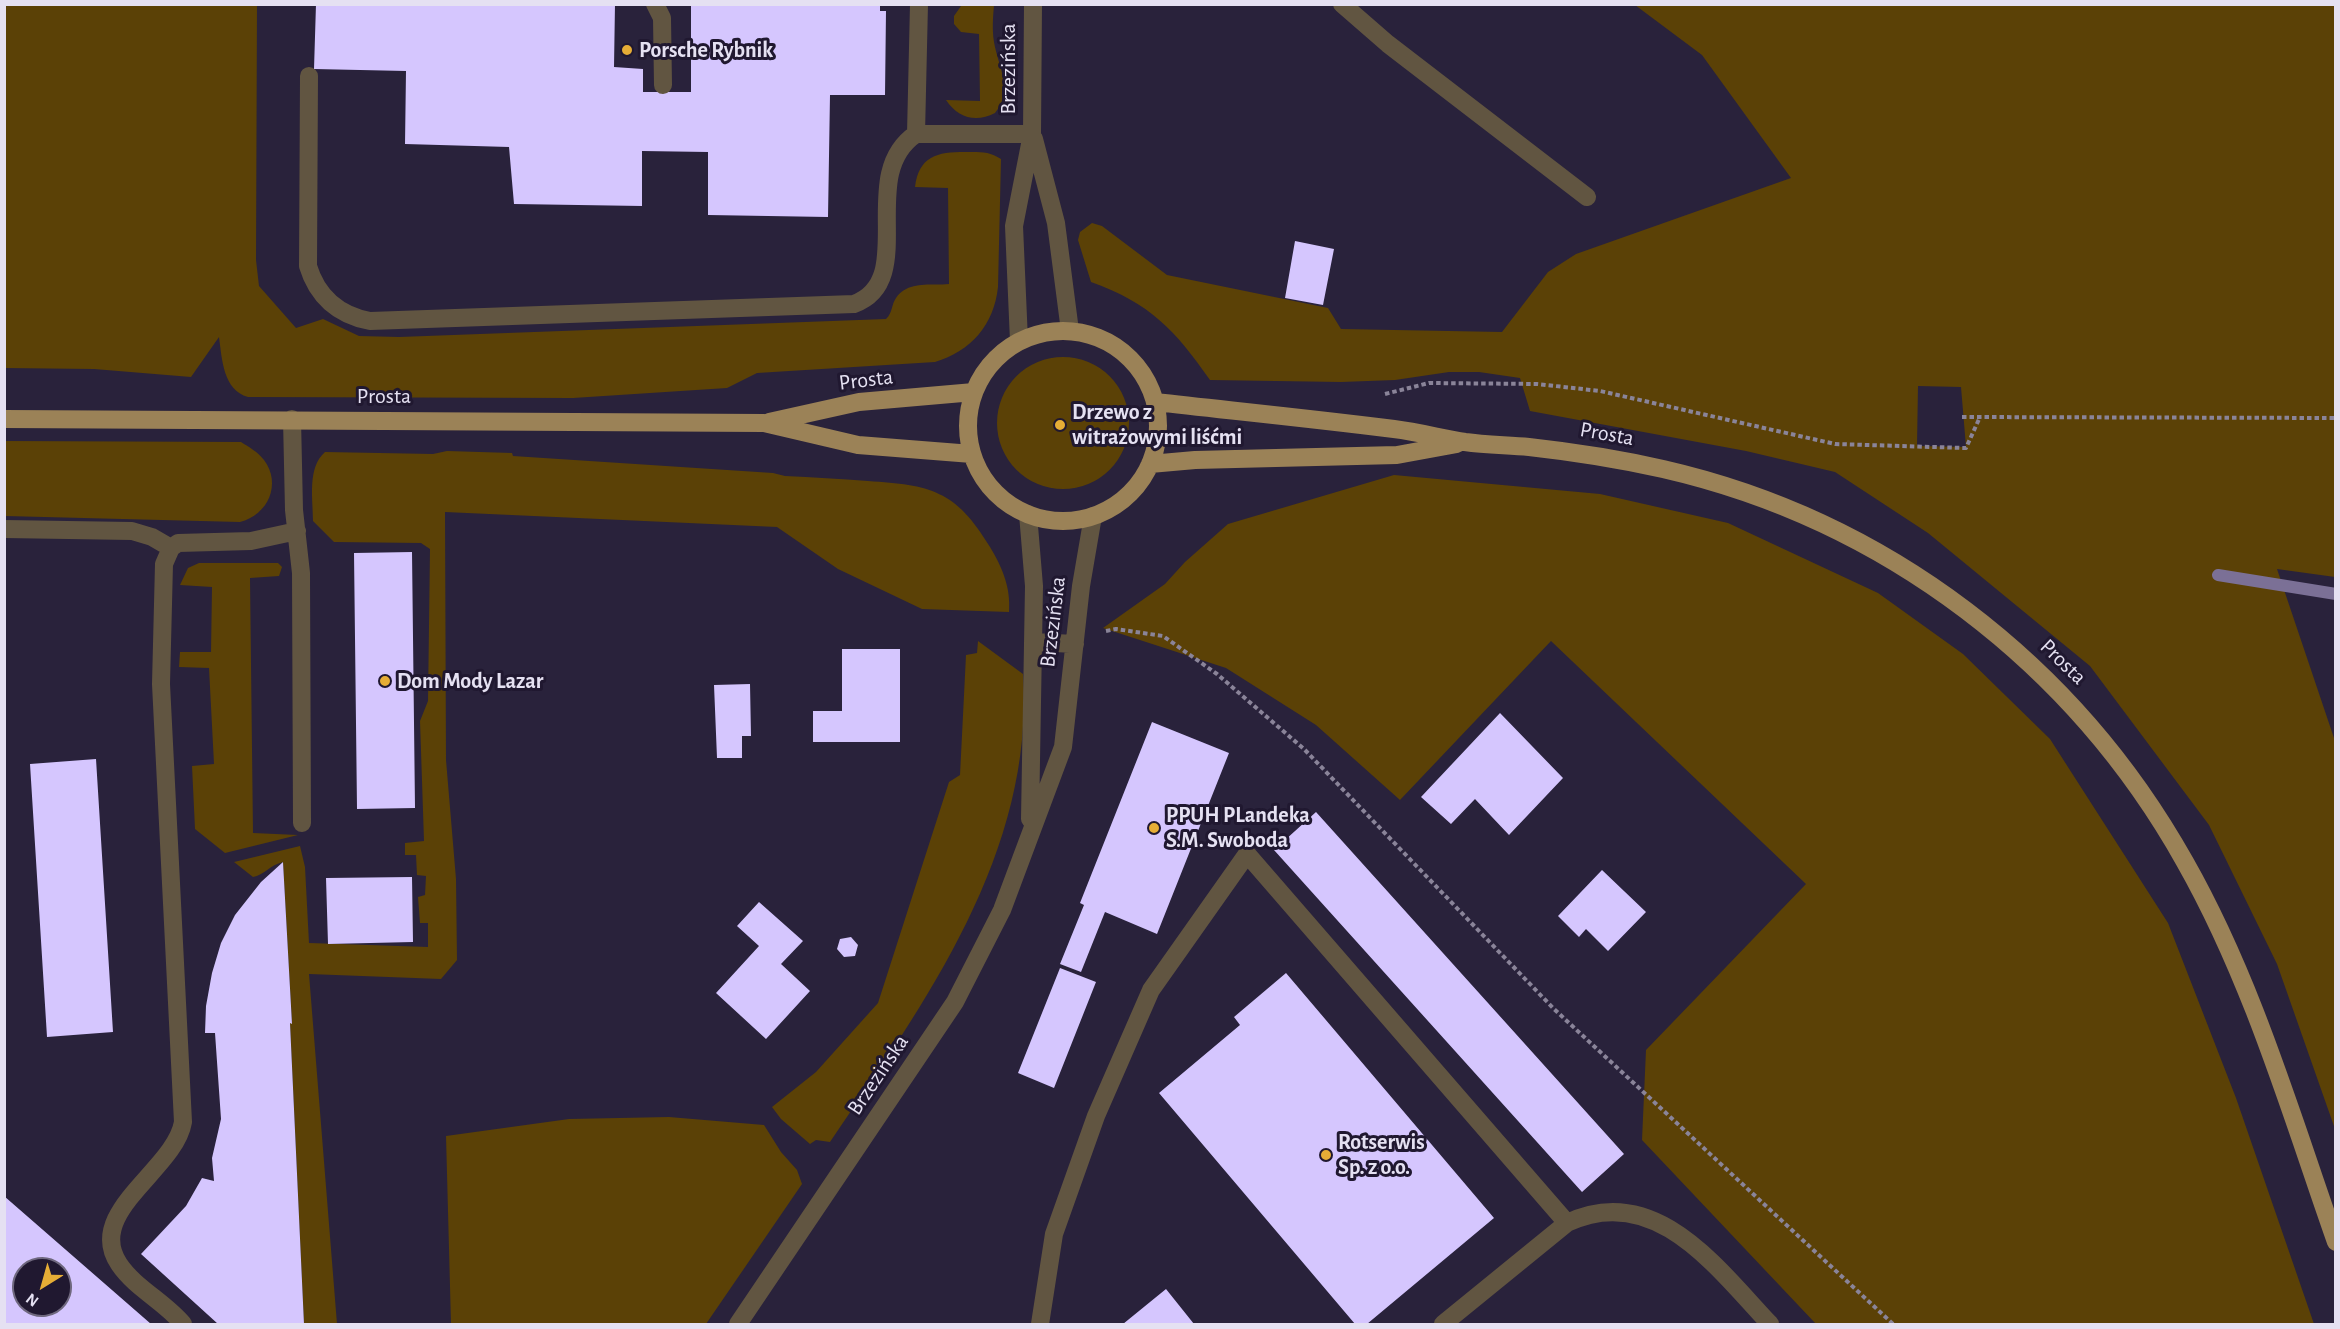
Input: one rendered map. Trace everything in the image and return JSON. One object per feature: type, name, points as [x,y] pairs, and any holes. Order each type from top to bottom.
[{"type":"main road","points":[[1070,331],[1100,339],[1129,358],[1141,371],[1155,402],[1158,427],[1150,464],[1140,482],[1127,496],[1093,516],[1060,521],[1028,514],[1015,508],[993,490],[972,454],[968,423],[974,392],[980,379],[996,357],[1019,341],[1034,335],[1070,331]]},
{"type":"main road","name":"Prosta","points":[[764,423],[859,402],[974,392]]},
{"type":"main road","name":"Prosta","points":[[1155,402],[1399,429],[1468,442],[1550,449],[1635,463],[1714,482],[1790,508],[1831,526],[1893,560],[1965,607],[2008,642],[2074,706],[2111,749],[2154,811],[2186,863],[2246,992],[2336,1242]]},
{"type":"main road","name":"Prosta","points":[[4,418],[764,423],[858,445],[972,454]]},
{"type":"main road","name":"Prosta","points":[[1150,464],[1195,460],[1396,455],[1468,442]]},
{"type":"street","points":[[655,4],[662,18],[663,85]]},
{"type":"street","points":[[916,134],[919,4]]},
{"type":"street","name":"Brzezińska","points":[[1019,341],[1014,226],[1032,134],[1033,4]]},
{"type":"street","points":[[1342,4],[1388,44],[1587,197]]},
{"type":"street","points":[[309,76],[308,266],[319,290],[332,305],[350,316],[370,321],[854,304],[870,297],[882,279],[886,261],[885,187],[903,143],[916,134],[1032,134]]},
{"type":"street","name":"Brzezińska","points":[[1032,134],[1056,223],[1070,331]]},
{"type":"street","points":[[292,419],[293,499],[302,573],[303,823]]},
{"type":"street","name":"Brzezińska","points":[[1028,514],[1034,586],[1030,836]]},
{"type":"street","name":"Brzezińska","points":[[738,1324],[955,1002],[1002,910],[1063,747],[1080,586],[1093,516]]},
{"type":"street","points":[[4,529],[132,531],[152,537],[171,549]]},
{"type":"street","points":[[183,1324],[119,1265],[110,1239],[112,1226],[119,1212],[176,1144],[183,1122],[161,684],[164,564],[171,549],[178,543],[250,541],[297,531]]},
{"type":"street","points":[[1034,642],[1075,644]]},
{"type":"street","points":[[1040,1324],[1054,1234],[1096,1116],[1151,990],[1247,854],[1567,1223]]},
{"type":"street","points":[[1443,1324],[1567,1223],[1582,1216],[1629,1212],[1654,1219],[1683,1236],[1770,1324]]},
{"type":"path","points":[[1375,398],[1395,390],[1429,383],[1538,384],[1600,391],[1835,444],[1891,447],[1966,448],[1980,417]]},
{"type":"path","points":[[1962,417],[2336,418]]},
{"type":"path","points":[[1116,629],[1163,636],[1217,674],[1304,749],[1554,1009],[1893,1324]]},
{"type":"shaded area","points":[[5,4],[257,5],[256,260],[259,286],[296,328],[323,319],[359,336],[399,337],[886,319],[896,298],[907,288],[949,284],[948,188],[915,187],[917,177],[925,162],[938,155],[955,152],[984,152],[1001,159],[996,301],[986,325],[970,343],[948,357],[935,362],[757,373],[727,388],[573,398],[248,397],[233,388],[225,373],[219,337],[191,377],[94,369],[5,368]]},
{"type":"shaded area","points":[[994,5],[993,37],[1004,87],[1001,105],[995,113],[988,116],[968,117],[956,111],[946,100],[980,101],[979,34],[961,32],[954,24],[954,16],[961,6]]},
{"type":"shaded area","points":[[1635,5],[2335,5],[2335,577],[2277,569],[2335,741],[2335,1129],[2277,964],[2209,825],[2090,666],[1928,533],[1835,472],[1746,451],[1530,411],[1520,378],[1479,372],[1449,372],[1395,380],[1341,382],[1210,380],[1185,347],[1159,320],[1130,299],[1091,282],[1078,240],[1080,232],[1092,223],[1102,226],[1167,275],[1328,308],[1341,329],[1502,332],[1548,272],[1576,254],[1791,178],[1702,55]],"holes":[[[1918,386],[1961,387],[1966,447],[1917,446]]]},
{"type":"shaded area","points":[[1063,357],[1088,362],[1109,377],[1124,398],[1129,423],[1124,448],[1109,469],[1088,484],[1063,489],[1038,484],[1017,469],[1002,448],[997,423],[1002,398],[1017,377],[1038,362]]},
{"type":"shaded area","points":[[5,441],[241,442],[264,460],[272,479],[272,488],[265,506],[258,513],[240,522],[5,516]]},
{"type":"shaded area","points":[[447,451],[512,453],[513,456],[773,473],[785,476],[890,483],[925,489],[953,502],[978,528],[1002,570],[1009,594],[1009,612],[922,609],[838,569],[777,527],[445,512],[446,760],[456,879],[457,960],[441,979],[309,974],[337,1324],[304,1324],[283,862],[253,877],[234,862],[300,846],[305,867],[309,943],[428,947],[428,923],[420,923],[418,897],[425,895],[426,876],[417,875],[416,855],[405,855],[405,843],[424,841],[420,721],[428,701],[430,549],[421,543],[334,542],[313,521],[312,484],[316,466],[325,452],[433,454]]},
{"type":"shaded area","points":[[1394,475],[1600,494],[1728,523],[1878,593],[1963,654],[2050,739],[2168,923],[2236,1098],[2314,1324],[1816,1324],[1642,1140],[1646,1050],[1806,884],[1551,641],[1400,800],[1316,725],[1226,668],[1103,628],[1165,584],[1185,562],[1228,524]]},
{"type":"shaded area","points":[[199,563],[278,563],[282,567],[279,576],[250,578],[253,833],[298,835],[225,853],[195,829],[192,766],[214,764],[209,668],[179,667],[180,652],[211,652],[212,587],[180,585],[188,568]]},
{"type":"shaded area","points":[[978,641],[1023,674],[1022,740],[1011,803],[992,864],[967,923],[902,1035],[830,1142],[816,1140],[810,1144],[781,1119],[772,1107],[816,1072],[878,1003],[949,782],[960,775],[966,655],[977,653]]},
{"type":"shaded area","points":[[669,1117],[764,1125],[781,1152],[797,1170],[802,1184],[706,1324],[451,1324],[446,1136],[569,1119]]},
{"type":"building","points":[[316,4],[615,4],[614,67],[643,69],[643,92],[691,92],[691,4],[880,4],[880,11],[886,11],[885,95],[830,95],[828,217],[708,215],[708,152],[642,151],[642,206],[514,204],[509,147],[405,144],[406,71],[314,69]]},
{"type":"building","points":[[1295,241],[1334,249],[1323,305],[1285,298]]},
{"type":"building","name":"Dom Mody Lazar","points":[[412,552],[415,808],[357,809],[354,553]]},
{"type":"building","points":[[842,649],[900,649],[900,742],[813,742],[813,711],[842,711]]},
{"type":"building","points":[[750,684],[751,736],[742,736],[742,758],[717,758],[714,685]]},
{"type":"building","points":[[1500,713],[1563,778],[1509,835],[1475,799],[1451,824],[1421,797]]},
{"type":"building","name":"PPUH PLandeka S.M. Swoboda","points":[[1152,722],[1229,753],[1157,934],[1105,912],[1081,972],[1060,964],[1084,905],[1080,903]]},
{"type":"building","points":[[96,759],[113,1032],[47,1037],[30,764]]},
{"type":"building","points":[[1316,812],[1624,1154],[1582,1192],[1274,850]]},
{"type":"building","points":[[283,862],[304,1324],[218,1324],[141,1254],[186,1206],[202,1178],[214,1181],[212,1158],[221,1119],[215,1033],[205,1033],[206,1006],[212,973],[221,943],[235,915],[261,882]]},
{"type":"building","points":[[1602,870],[1646,912],[1608,951],[1586,929],[1579,937],[1558,916]]},
{"type":"building","points":[[412,877],[413,942],[328,944],[326,878]]},
{"type":"building","points":[[759,902],[803,941],[781,964],[810,991],[766,1039],[716,993],[759,946],[737,926]]},
{"type":"building","points":[[851,937],[858,945],[855,956],[844,957],[837,949],[840,939]]},
{"type":"building","points":[[1060,968],[1096,982],[1054,1088],[1018,1073]]},
{"type":"building","name":"Rotserwis Sp. z o.o.","points":[[1286,973],[1494,1218],[1367,1324],[1355,1324],[1159,1093],[1240,1025],[1234,1017]]},
{"type":"building","points":[[4,1196],[151,1324],[4,1324]]},
{"type":"building","points":[[1166,1289],[1194,1324],[1123,1324]]},
{"type":"waterway","points":[[2218,575],[2336,594]]},
{"type":"place","name":"Porsche Rybnik","points":[[627,50]]},
{"type":"place","name":"Drzewo z witrażowymi liśćmi","points":[[1060,425]]},
{"type":"place","name":"Dom Mody Lazar","points":[[385,681]]},
{"type":"place","name":"PPUH PLandeka S.M. Swoboda","points":[[1154,828]]},
{"type":"place","name":"Rotserwis Sp. z o.o.","points":[[1326,1155]]}]
